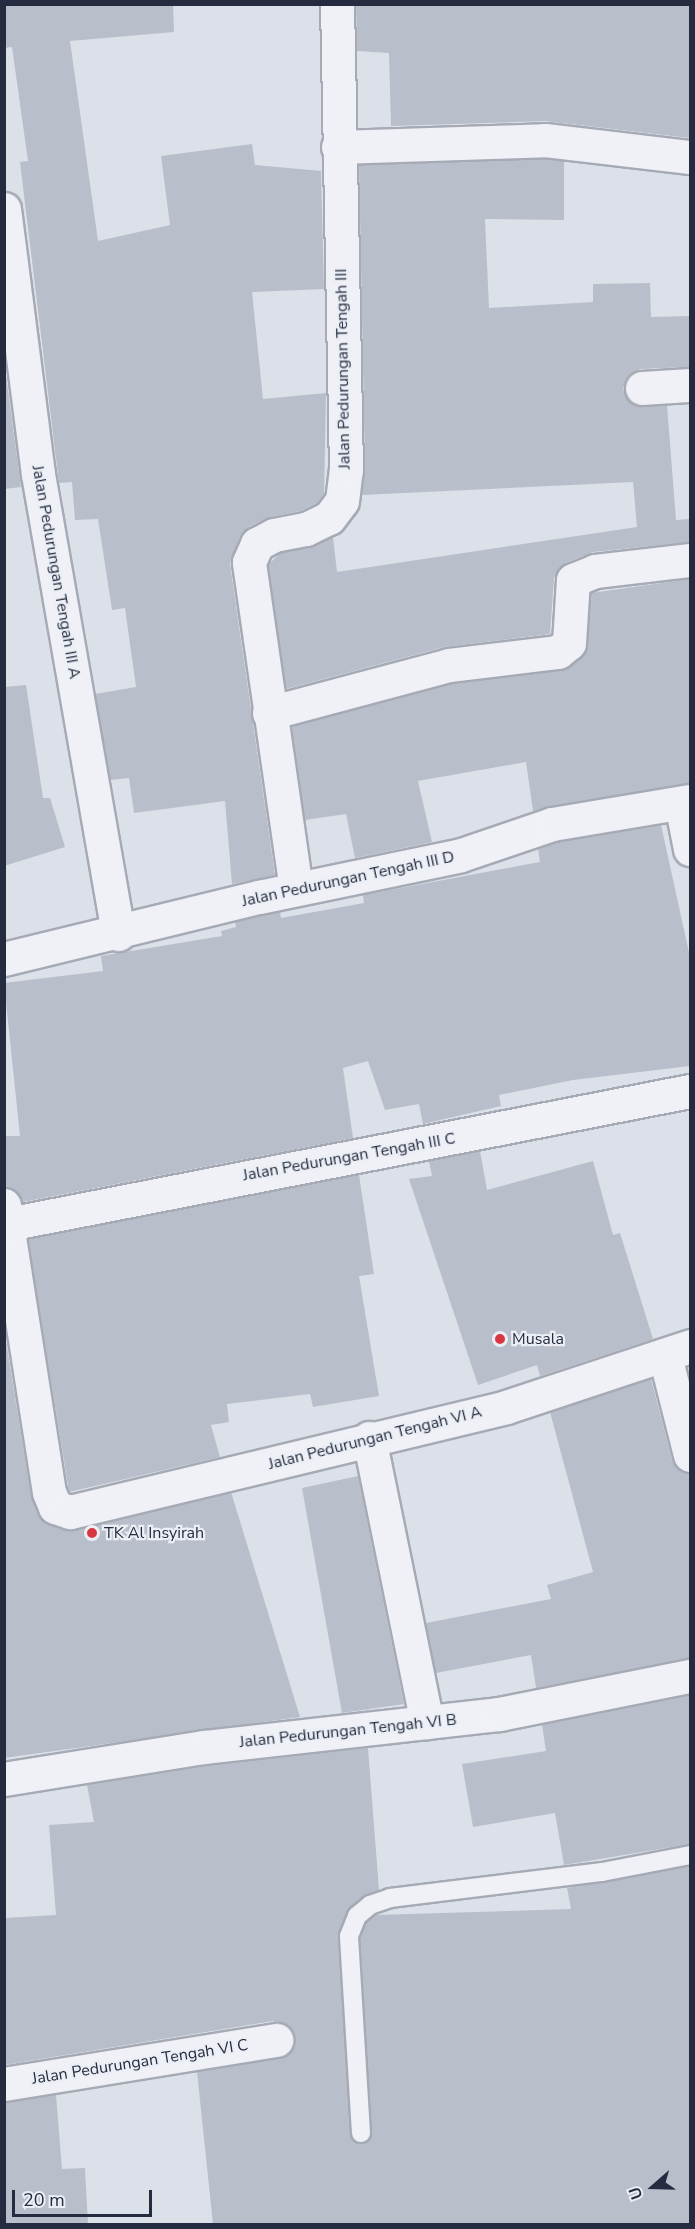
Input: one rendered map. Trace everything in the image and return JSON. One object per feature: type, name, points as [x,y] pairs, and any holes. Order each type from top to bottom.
[{"type":"street","name":"Jalan Pedurungan Tengah III","points":[[296,890],[249,562],[257,544],[329,518],[342,501],[346,470],[337,4]]},
{"type":"street","points":[[338,147],[545,140],[690,157]]},
{"type":"street","name":"Jalan Pedurungan Tengah III A","points":[[4,208],[38,474],[118,934]]},
{"type":"street","points":[[642,387],[690,385]]},
{"type":"street","points":[[269,713],[449,665],[558,652],[569,643],[573,580],[595,571],[690,560]]},
{"type":"street","points":[[686,802],[690,849]]},
{"type":"street","name":"Jalan Pedurungan Tengah III D","points":[[4,959],[118,934],[296,890],[461,855],[552,824],[686,802]]},
{"type":"street","name":"Jalan Pedurungan Tengah III C","points":[[6,1215],[690,1091]]},
{"type":"street","points":[[6,1215],[18,1375]]},
{"type":"street","points":[[678,1351],[690,1455]]},
{"type":"street","name":"Jalan Pedurungan Tengah VI A","points":[[18,1375],[49,1492],[55,1507],[70,1512],[369,1438],[506,1407],[678,1351]]},
{"type":"street","points":[[369,1438],[427,1722]]},
{"type":"street","name":"Jalan Pedurungan Tengah VI B","points":[[4,1779],[204,1747],[499,1714],[690,1676]]},
{"type":"street","name":"Jalan Pedurungan Tengah VI C","points":[[4,2084],[276,2040]]},
{"type":"lane","points":[[361,2133],[349,1936],[357,1916],[370,1905],[390,1898],[602,1872],[690,1855]]},
{"type":"path","points":[[492,844],[511,974]]},
{"type":"path","points":[[561,966],[589,1111]]},
{"type":"building","points":[[4,4],[173,4],[174,32],[70,41],[98,241],[170,225],[161,156],[252,144],[255,165],[321,171],[324,289],[252,292],[263,399],[326,393],[324,494],[317,503],[300,511],[270,517],[248,527],[240,536],[230,564],[275,875],[232,884],[225,801],[134,813],[129,778],[110,780],[95,694],[136,687],[125,608],[112,610],[98,519],[75,520],[72,482],[59,483],[20,162],[28,161],[12,47],[4,48]]},
{"type":"building","points":[[356,4],[690,4],[690,138],[545,121],[391,126],[389,53],[357,51]]},
{"type":"building","points":[[544,159],[564,161],[564,220],[485,219],[489,308],[593,302],[593,284],[650,283],[651,317],[690,316],[690,367],[640,369],[626,379],[623,389],[634,405],[667,405],[676,520],[690,519],[690,542],[593,552],[565,563],[554,578],[550,634],[444,647],[286,689],[268,565],[280,553],[310,547],[333,537],[337,572],[637,527],[633,482],[362,495],[365,470],[359,165]]},
{"type":"building","points":[[4,360],[21,487],[4,489]]},
{"type":"building","points":[[690,579],[690,783],[533,811],[526,762],[418,781],[432,842],[355,858],[346,814],[305,820],[292,726],[453,683],[561,670],[586,651],[591,593]]},
{"type":"building","points":[[26,685],[43,798],[50,798],[65,847],[4,866],[4,687]]},
{"type":"building","points":[[661,825],[690,957],[690,1066],[573,1080],[499,1095],[501,1106],[423,1124],[419,1104],[385,1110],[368,1061],[343,1068],[353,1138],[23,1202],[18,1193],[4,1187],[4,1136],[20,1136],[4,983],[103,971],[101,956],[222,936],[221,931],[236,927],[235,922],[280,912],[281,918],[364,903],[363,895],[540,862],[538,848],[557,842]]},
{"type":"building","points":[[480,1151],[487,1190],[593,1161],[613,1235],[620,1233],[653,1339],[540,1376],[537,1365],[478,1385],[409,1179],[432,1176],[429,1161]]},
{"type":"building","points":[[359,1175],[374,1274],[359,1276],[379,1396],[313,1407],[310,1394],[227,1404],[229,1422],[211,1425],[220,1457],[69,1492],[28,1239]]},
{"type":"building","points":[[4,1329],[31,1495],[42,1520],[74,1530],[231,1492],[300,1717],[4,1758]]},
{"type":"building","points":[[651,1379],[672,1460],[677,1468],[690,1473],[690,1658],[536,1688],[531,1655],[436,1673],[426,1623],[551,1599],[547,1585],[593,1572],[550,1412]]},
{"type":"building","points":[[358,1476],[404,1704],[342,1713],[302,1488]]},
{"type":"building","points":[[690,1695],[690,1844],[564,1865],[555,1813],[473,1827],[462,1764],[546,1751],[542,1725]]},
{"type":"building","points":[[368,1748],[379,1890],[349,1908],[338,1937],[352,2140],[367,2143],[372,2133],[360,1938],[366,1923],[376,1915],[571,1909],[567,1888],[690,1866],[690,2224],[213,2224],[197,2072],[287,2055],[295,2038],[290,2028],[273,2021],[4,2065],[4,1918],[56,1915],[49,1825],[94,1822],[87,1785],[207,1766]]},
{"type":"building","points":[[56,2095],[62,2169],[85,2168],[88,2224],[4,2224],[4,2102]]},
{"type":"place","name":"Musala","points":[[500,1339]]},
{"type":"place","name":"TK Al Insyirah","points":[[92,1533]]}]
